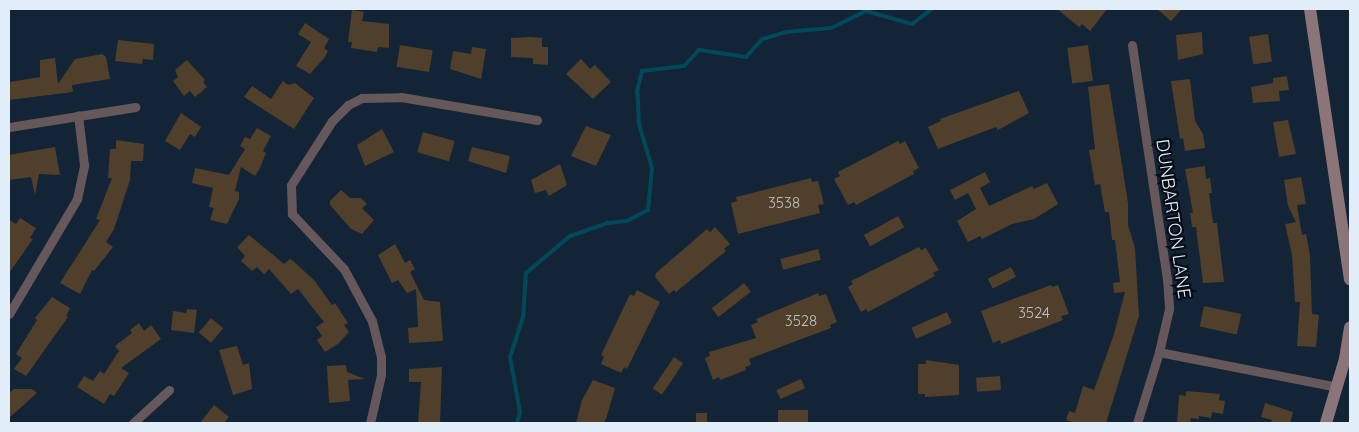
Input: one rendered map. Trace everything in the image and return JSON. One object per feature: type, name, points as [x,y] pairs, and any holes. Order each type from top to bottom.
[{"type":"street","points":[[1310,9],[1350,279]]},
{"type":"street","name":"DUNBARTON LANE","points":[[1132,45],[1167,278],[1169,309],[1159,352],[1136,423]]},
{"type":"street","points":[[370,423],[381,375],[379,349],[372,321],[344,269],[292,214],[292,185],[332,121],[348,105],[362,98],[401,97],[537,120]]},
{"type":"street","points":[[9,127],[135,107]]},
{"type":"street","points":[[9,314],[77,199],[84,165],[78,115]]},
{"type":"street","points":[[1326,423],[1338,387],[1350,327]]},
{"type":"street","points":[[1159,352],[1338,387]]},
{"type":"street","points":[[133,423],[169,390]]},
{"type":"building","points":[[1057,9],[1107,9],[1090,31],[1082,24],[1079,27]]},
{"type":"building","points":[[1157,9],[1182,9],[1171,21]]},
{"type":"building","points":[[352,10],[364,12],[362,21],[389,24],[389,48],[378,47],[377,52],[351,48],[352,42],[348,42]]},
{"type":"building","points":[[305,23],[329,39],[324,48],[328,51],[325,57],[310,74],[296,66],[311,42],[298,34]]},
{"type":"building","points":[[1202,32],[1203,54],[1178,60],[1176,35]]},
{"type":"building","points":[[1268,34],[1272,62],[1253,64],[1249,37]]},
{"type":"building","points":[[511,38],[542,38],[542,47],[548,47],[548,65],[533,64],[533,58],[511,57]]},
{"type":"building","points":[[118,40],[154,44],[153,60],[143,59],[142,64],[115,61]]},
{"type":"building","points":[[400,45],[433,50],[429,72],[397,67]]},
{"type":"building","points":[[1088,45],[1093,81],[1072,84],[1067,48]]},
{"type":"building","points":[[472,47],[486,49],[481,79],[450,69],[453,51],[471,54]]},
{"type":"building","points":[[102,54],[106,57],[110,79],[72,85],[73,92],[9,100],[9,82],[40,77],[40,60],[55,58],[58,84],[75,59]]},
{"type":"building","points":[[581,59],[590,69],[595,65],[611,82],[593,99],[566,74]]},
{"type":"building","points":[[187,60],[205,80],[203,82],[207,87],[195,97],[190,91],[184,96],[173,81],[178,77],[175,70]]},
{"type":"building","points":[[1287,76],[1289,90],[1279,91],[1280,101],[1253,103],[1251,87],[1273,83],[1273,78]]},
{"type":"building","points":[[1190,79],[1195,121],[1203,134],[1205,148],[1185,151],[1183,138],[1180,139],[1171,81]]},
{"type":"building","points":[[283,81],[288,85],[295,83],[314,98],[294,129],[244,97],[252,86],[271,99]]},
{"type":"building","points":[[1109,84],[1128,203],[1128,225],[1135,248],[1139,316],[1106,423],[1076,423],[1066,420],[1069,411],[1075,413],[1083,386],[1094,390],[1114,334],[1125,292],[1114,293],[1113,283],[1120,282],[1115,240],[1112,240],[1109,212],[1105,212],[1100,184],[1095,185],[1089,150],[1095,149],[1088,87]]},
{"type":"building","points":[[1019,91],[1029,113],[998,130],[996,127],[938,149],[928,127],[941,121],[940,119]]},
{"type":"building","points":[[181,113],[201,127],[195,137],[190,134],[180,150],[165,141]]},
{"type":"building","points":[[1288,120],[1296,154],[1279,157],[1273,122]]},
{"type":"building","points":[[586,126],[611,135],[596,166],[571,156]]},
{"type":"building","points":[[257,128],[271,136],[263,151],[266,153],[260,168],[255,176],[241,167],[235,191],[239,192],[239,199],[227,224],[210,220],[214,208],[209,207],[213,188],[192,183],[195,168],[229,175],[245,149],[240,146],[245,137],[250,139]]},
{"type":"building","points":[[382,129],[394,152],[365,166],[357,145]]},
{"type":"building","points":[[423,132],[455,141],[449,161],[417,152]]},
{"type":"building","points":[[116,140],[144,144],[143,161],[131,161],[130,180],[114,229],[106,242],[113,247],[94,271],[92,270],[80,294],[60,283],[100,220],[96,219],[112,178],[108,178],[110,149],[116,149]]},
{"type":"building","points":[[898,141],[900,144],[905,141],[919,168],[913,171],[914,174],[856,205],[854,202],[848,205],[834,179],[840,176],[838,172]]},
{"type":"building","points":[[55,147],[60,175],[39,174],[35,195],[31,177],[9,180],[9,155]]},
{"type":"building","points":[[472,147],[510,156],[506,173],[468,161]]},
{"type":"building","points":[[560,164],[567,185],[549,196],[546,190],[535,193],[531,180]]},
{"type":"building","points":[[1205,166],[1206,179],[1210,178],[1212,193],[1209,193],[1213,223],[1217,223],[1224,282],[1203,283],[1196,227],[1192,227],[1190,213],[1193,213],[1185,169]]},
{"type":"building","points":[[985,172],[990,182],[980,188],[989,206],[1032,186],[1034,189],[1047,183],[1058,204],[1034,219],[1012,224],[982,239],[980,236],[968,242],[957,221],[976,209],[968,193],[955,200],[950,190]]},
{"type":"building","points":[[1301,177],[1306,204],[1297,205],[1302,235],[1306,234],[1310,255],[1312,314],[1319,315],[1316,347],[1297,346],[1300,302],[1295,302],[1292,255],[1285,224],[1296,222],[1288,206],[1284,180]]},
{"type":"building","points":[[811,178],[812,182],[818,181],[824,204],[818,205],[820,213],[738,234],[731,203],[737,201],[736,197]]},
{"type":"building","points":[[341,190],[350,198],[361,198],[367,204],[362,208],[374,220],[362,234],[351,229],[330,205],[330,201]]},
{"type":"building","points":[[898,216],[904,227],[870,246],[864,235]]},
{"type":"building","points":[[20,218],[36,228],[30,238],[33,239],[9,273],[9,220],[16,224]]},
{"type":"building","points":[[715,227],[730,244],[724,249],[726,251],[676,292],[674,290],[669,294],[655,277],[656,273],[707,229],[710,232]]},
{"type":"building","points":[[249,235],[284,264],[290,259],[293,261],[314,280],[332,305],[335,303],[348,323],[344,325],[349,332],[338,344],[325,352],[317,340],[322,336],[316,327],[324,322],[298,289],[291,294],[269,269],[264,274],[257,267],[252,271],[241,261],[245,256],[237,247]]},
{"type":"building","points":[[395,244],[405,263],[410,260],[415,269],[410,272],[424,300],[440,302],[443,341],[409,343],[408,328],[418,327],[416,289],[407,293],[398,280],[392,283],[378,255]]},
{"type":"building","points":[[919,247],[921,250],[926,248],[939,270],[933,273],[935,276],[868,312],[866,309],[861,312],[848,287],[853,284],[851,281]]},
{"type":"building","points":[[818,249],[821,260],[783,270],[780,259]]},
{"type":"building","points":[[1011,267],[1016,277],[993,289],[988,279]]},
{"type":"building","points":[[744,283],[751,292],[718,317],[712,308]]},
{"type":"building","points":[[1051,285],[1052,287],[1058,285],[1069,314],[1061,316],[1063,320],[1001,344],[1000,340],[993,343],[981,311]]},
{"type":"building","points":[[637,290],[660,302],[627,369],[624,367],[621,373],[601,364],[604,357],[601,355],[630,294],[634,296]]},
{"type":"building","points":[[818,293],[819,296],[826,294],[837,322],[830,325],[831,328],[749,359],[751,365],[745,367],[746,370],[720,380],[719,377],[713,380],[705,358],[710,356],[709,352],[756,338],[751,325],[758,322],[756,319]]},
{"type":"building","points":[[52,297],[70,308],[66,316],[68,317],[26,376],[14,369],[22,358],[16,354],[37,320],[35,318]]},
{"type":"building","points":[[1204,306],[1241,314],[1237,334],[1200,327]]},
{"type":"building","points":[[187,309],[197,310],[194,333],[171,330],[173,311],[186,313]]},
{"type":"building","points":[[947,312],[952,323],[916,339],[911,328]]},
{"type":"building","points":[[211,318],[223,328],[211,343],[199,333]]},
{"type":"building","points":[[139,323],[144,331],[151,325],[161,339],[121,368],[129,373],[114,396],[110,394],[104,404],[77,387],[84,376],[93,381],[100,371],[104,374],[119,351],[115,346],[132,333],[130,330]]},
{"type":"building","points":[[237,346],[243,365],[249,363],[252,389],[233,395],[219,350]]},
{"type":"building","points":[[674,357],[683,363],[662,395],[653,389]]},
{"type":"building","points":[[926,360],[959,365],[959,395],[925,397],[925,394],[918,394],[918,364],[926,364]]},
{"type":"building","points":[[346,365],[347,372],[365,379],[348,380],[350,401],[329,403],[327,366]]},
{"type":"building","points":[[442,367],[440,423],[418,423],[421,382],[409,382],[409,369]]},
{"type":"building","points":[[1000,376],[1001,390],[977,392],[976,378]]},
{"type":"building","points":[[801,379],[805,388],[780,399],[776,390]]},
{"type":"building","points":[[593,380],[615,388],[607,416],[604,423],[576,423],[582,400]]},
{"type":"building","points":[[14,389],[32,389],[37,393],[9,418],[9,393]]},
{"type":"building","points":[[1186,391],[1220,394],[1219,400],[1225,401],[1223,414],[1212,412],[1211,418],[1199,416],[1199,419],[1191,418],[1190,423],[1177,423],[1179,395],[1186,396]]},
{"type":"building","points":[[1265,403],[1293,412],[1290,423],[1271,423],[1272,420],[1261,417]]},
{"type":"building","points":[[214,405],[229,417],[224,423],[200,423]]},
{"type":"building","points":[[778,410],[808,410],[808,423],[778,423]]},
{"type":"building","points":[[696,413],[707,413],[707,423],[696,423]]},
{"type":"waterway","points":[[517,423],[520,412],[510,357],[523,317],[526,273],[570,236],[607,223],[627,221],[648,210],[652,168],[639,124],[637,91],[642,71],[684,66],[699,50],[746,57],[762,39],[786,32],[831,28],[866,11],[912,24],[932,9]]}]
